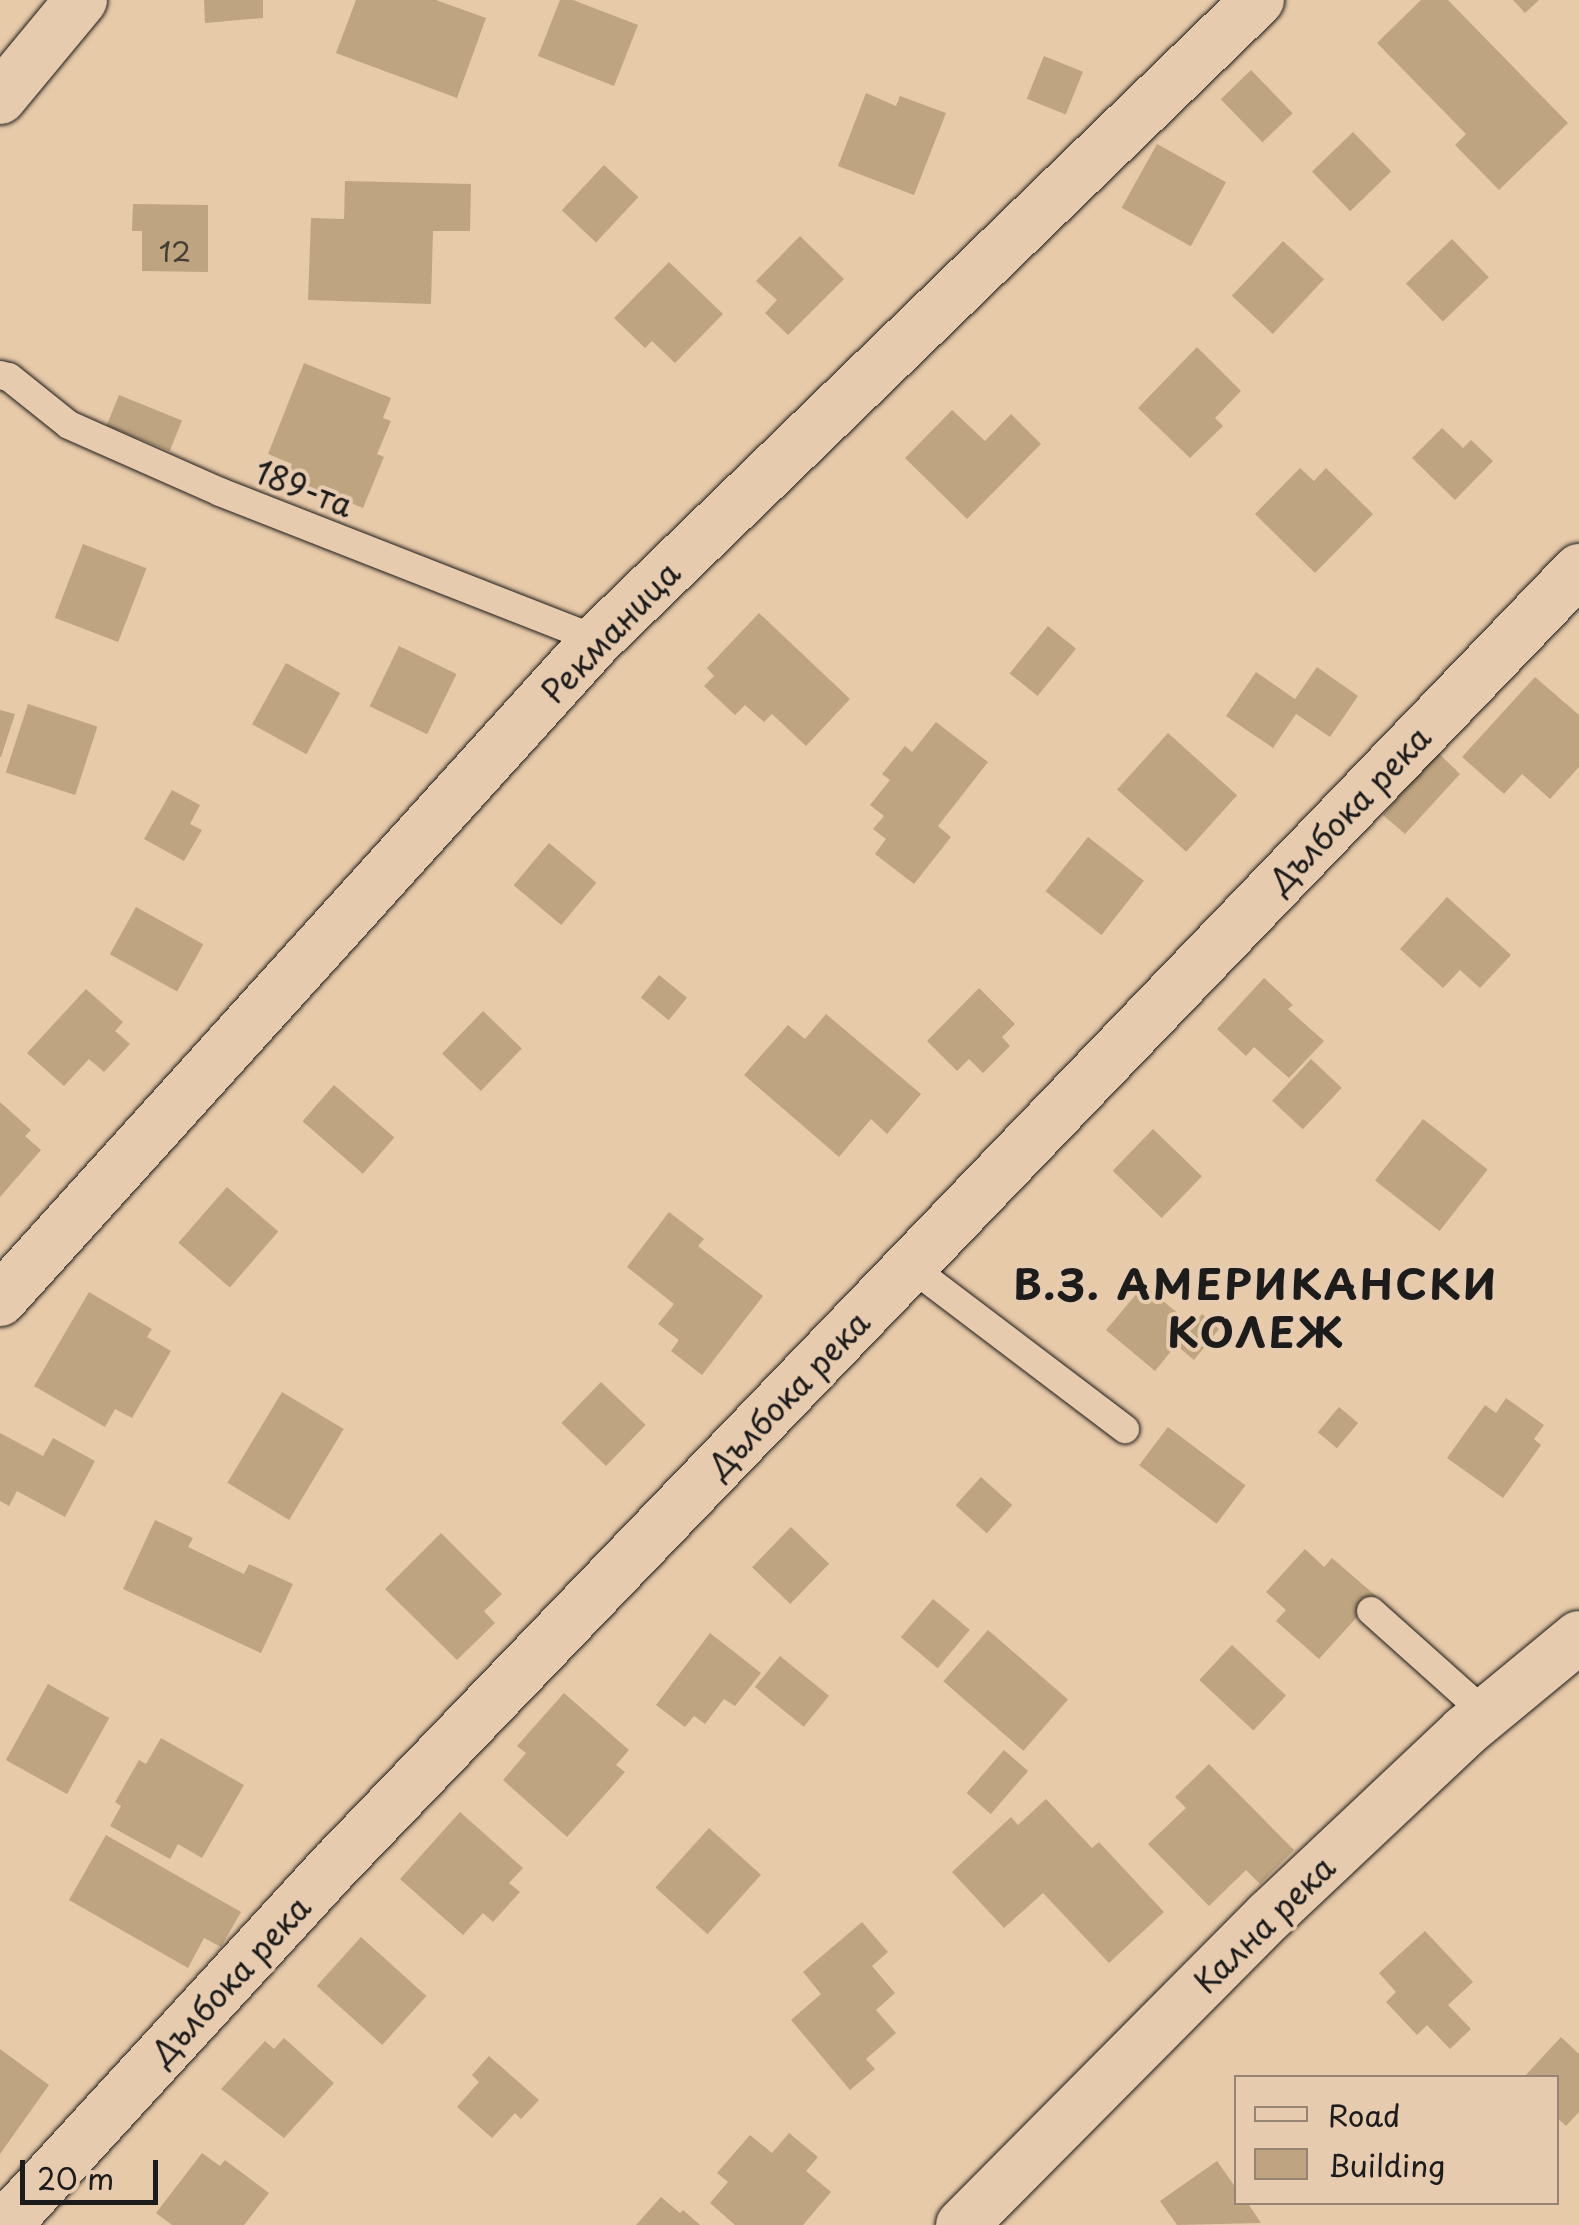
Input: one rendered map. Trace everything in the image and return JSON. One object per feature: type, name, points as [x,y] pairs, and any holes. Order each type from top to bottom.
[{"type":"street","points":[[0,98],[81,0]]},
{"type":"street","name":"Рекманица","points":[[0,1300],[597,640],[1258,0]]},
{"type":"street","name":"Дълбока река","points":[[5,2225],[335,1866],[1579,570]]},
{"type":"street","name":"Кална река","points":[[962,2225],[1270,1916],[1486,1714],[1579,1637]]},
{"type":"lane","name":"189-та","points":[[0,374],[10,377],[70,425],[220,492],[597,640]]},
{"type":"lane","points":[[910,1266],[1126,1429]]},
{"type":"lane","points":[[1371,1611],[1486,1714]]},
{"type":"building","points":[[204,0],[263,0],[263,18],[205,23]]},
{"type":"building","points":[[356,0],[436,0],[486,18],[457,98],[336,53]]},
{"type":"building","points":[[560,0],[573,0],[638,25],[614,86],[538,56]]},
{"type":"building","points":[[1421,0],[1448,0],[1568,123],[1499,190],[1455,145],[1466,134],[1377,43]]},
{"type":"building","points":[[1513,0],[1539,0],[1525,13]]},
{"type":"building","points":[[1044,56],[1083,72],[1066,114],[1027,99]]},
{"type":"building","points":[[1251,70],[1293,113],[1262,142],[1221,99]]},
{"type":"building","points":[[866,93],[896,106],[900,96],[946,113],[914,195],[838,166]]},
{"type":"building","points":[[1353,132],[1391,172],[1350,211],[1312,172]]},
{"type":"building","points":[[1157,144],[1226,182],[1191,246],[1122,208]]},
{"type":"building","points":[[604,165],[638,197],[596,242],[562,210]]},
{"type":"building","points":[[345,181],[471,184],[470,231],[433,231],[431,304],[308,300],[311,218],[344,219]]},
{"type":"building","points":[[133,204],[208,205],[208,272],[142,271],[142,231],[132,231]]},
{"type":"building","points":[[800,236],[844,279],[788,335],[765,313],[777,300],[756,281]]},
{"type":"building","points":[[1452,239],[1489,277],[1443,322],[1406,283]]},
{"type":"building","points":[[1283,241],[1324,279],[1273,334],[1232,296]]},
{"type":"building","points":[[669,262],[723,314],[675,363],[652,341],[645,348],[614,318]]},
{"type":"building","points":[[1197,347],[1241,391],[1215,418],[1223,426],[1190,458],[1138,408]]},
{"type":"building","points":[[304,363],[391,398],[383,418],[391,421],[377,454],[384,457],[363,508],[287,478],[292,464],[268,454]]},
{"type":"building","points":[[119,395],[182,420],[170,451],[107,426]]},
{"type":"building","points":[[952,410],[985,441],[1011,414],[1041,444],[967,519],[905,458]]},
{"type":"building","points":[[1442,428],[1463,448],[1471,440],[1493,461],[1455,500],[1412,458]]},
{"type":"building","points":[[1300,468],[1314,481],[1326,468],[1373,514],[1315,573],[1255,514]]},
{"type":"building","points":[[83,544],[146,568],[118,642],[55,618]]},
{"type":"building","points":[[759,613],[850,699],[806,746],[772,714],[764,722],[745,705],[735,715],[704,686],[714,676],[707,668]]},
{"type":"building","points":[[1048,626],[1076,649],[1038,696],[1010,673]]},
{"type":"building","points":[[399,646],[457,674],[427,734],[370,706]]},
{"type":"building","points":[[286,663],[340,693],[306,754],[252,724]]},
{"type":"building","points":[[1317,667],[1358,696],[1330,737],[1296,714],[1273,748],[1226,716],[1256,672],[1295,699]]},
{"type":"building","points":[[1535,677],[1579,715],[1579,767],[1550,799],[1522,774],[1504,794],[1462,757]]},
{"type":"building","points":[[28,704],[97,727],[75,795],[6,772]]},
{"type":"building","points":[[0,710],[15,714],[1,757],[0,757]]},
{"type":"building","points":[[936,722],[988,762],[938,826],[951,837],[914,884],[875,854],[886,839],[873,829],[884,816],[870,805],[890,780],[882,774],[905,746],[912,752]]},
{"type":"building","points":[[1168,733],[1237,795],[1186,852],[1117,789]]},
{"type":"building","points":[[1431,746],[1460,774],[1405,834],[1383,815],[1401,794],[1394,787]]},
{"type":"building","points":[[172,790],[200,805],[190,824],[202,830],[184,861],[144,839]]},
{"type":"building","points":[[1088,837],[1144,881],[1101,935],[1046,891]]},
{"type":"building","points":[[549,843],[596,883],[561,925],[514,885]]},
{"type":"building","points":[[1447,897],[1511,955],[1480,988],[1460,970],[1443,988],[1400,949]]},
{"type":"building","points":[[136,907],[203,944],[177,992],[110,954]]},
{"type":"building","points":[[659,975],[687,998],[669,1020],[641,998]]},
{"type":"building","points":[[1264,978],[1293,1005],[1288,1009],[1324,1041],[1289,1078],[1254,1047],[1246,1056],[1217,1029]]},
{"type":"building","points":[[979,988],[1015,1024],[1002,1037],[1010,1046],[983,1073],[969,1059],[957,1071],[927,1041]]},
{"type":"building","points":[[86,989],[123,1022],[115,1031],[130,1044],[104,1072],[89,1059],[64,1086],[27,1053]]},
{"type":"building","points":[[483,1011],[522,1049],[481,1091],[442,1053]]},
{"type":"building","points":[[826,1014],[921,1094],[887,1134],[871,1119],[839,1157],[744,1075],[788,1025],[805,1039]]},
{"type":"building","points":[[1311,1059],[1342,1088],[1303,1129],[1272,1101]]},
{"type":"building","points":[[334,1085],[394,1137],[363,1174],[303,1121]]},
{"type":"building","points":[[0,1102],[31,1130],[25,1136],[41,1150],[0,1197]]},
{"type":"building","points":[[1423,1119],[1488,1169],[1440,1231],[1375,1180]]},
{"type":"building","points":[[1153,1129],[1202,1176],[1162,1218],[1113,1171]]},
{"type":"building","points":[[227,1187],[278,1232],[230,1287],[178,1243]]},
{"type":"building","points":[[669,1212],[704,1239],[698,1246],[763,1296],[702,1375],[671,1351],[679,1340],[658,1324],[674,1304],[627,1267]]},
{"type":"building","points":[[1144,1285],[1193,1326],[1202,1314],[1219,1329],[1194,1360],[1176,1345],[1155,1371],[1106,1330]]},
{"type":"building","points":[[89,1292],[152,1329],[147,1337],[171,1351],[132,1418],[115,1409],[105,1427],[34,1386]]},
{"type":"building","points":[[601,1382],[646,1425],[606,1466],[561,1423]]},
{"type":"building","points":[[282,1392],[344,1429],[289,1520],[227,1483]]},
{"type":"building","points":[[1506,1398],[1544,1425],[1534,1439],[1541,1445],[1503,1498],[1447,1458],[1485,1405],[1496,1413]]},
{"type":"building","points":[[1339,1407],[1358,1423],[1337,1448],[1318,1432]]},
{"type":"building","points":[[1168,1427],[1245,1485],[1217,1524],[1139,1465]]},
{"type":"building","points":[[0,1433],[43,1456],[53,1438],[95,1461],[65,1517],[17,1491],[9,1506],[0,1501]]},
{"type":"building","points":[[981,1477],[1012,1505],[987,1533],[956,1505]]},
{"type":"building","points":[[155,1520],[193,1538],[188,1547],[244,1574],[249,1564],[293,1584],[261,1653],[123,1589]]},
{"type":"building","points":[[791,1527],[829,1564],[790,1604],[752,1567]]},
{"type":"building","points":[[441,1533],[502,1594],[484,1611],[495,1623],[457,1660],[385,1589]]},
{"type":"building","points":[[1305,1549],[1324,1567],[1332,1558],[1376,1596],[1319,1659],[1276,1621],[1286,1610],[1266,1592]]},
{"type":"building","points":[[933,1599],[970,1630],[938,1668],[901,1637]]},
{"type":"building","points":[[988,1630],[1068,1700],[1023,1751],[943,1681]]},
{"type":"building","points":[[710,1633],[761,1673],[735,1706],[724,1699],[705,1724],[694,1716],[685,1727],[656,1705]]},
{"type":"building","points":[[1232,1645],[1286,1695],[1253,1731],[1199,1680]]},
{"type":"building","points":[[780,1656],[829,1696],[804,1727],[755,1687]]},
{"type":"building","points":[[48,1684],[109,1718],[67,1794],[6,1760]]},
{"type":"building","points":[[564,1693],[629,1750],[616,1765],[625,1772],[567,1837],[503,1780],[526,1753],[517,1746]]},
{"type":"building","points":[[161,1738],[244,1785],[202,1858],[178,1844],[170,1859],[110,1826],[121,1806],[115,1802],[139,1760],[146,1764]]},
{"type":"building","points":[[1004,1750],[1028,1771],[991,1814],[967,1793]]},
{"type":"building","points":[[1209,1764],[1294,1850],[1260,1884],[1246,1870],[1209,1906],[1148,1844],[1186,1808],[1175,1797]]},
{"type":"building","points":[[1046,1799],[1092,1848],[1099,1842],[1164,1912],[1109,1963],[1043,1893],[1004,1928],[952,1872],[1011,1817],[1018,1825]]},
{"type":"building","points":[[460,1812],[523,1868],[509,1883],[520,1892],[493,1922],[483,1913],[463,1935],[400,1879]]},
{"type":"building","points":[[709,1828],[761,1875],[707,1934],[655,1887]]},
{"type":"building","points":[[106,1835],[241,1912],[221,1947],[204,1938],[188,1968],[69,1900]]},
{"type":"building","points":[[862,1922],[888,1952],[872,1966],[895,1993],[876,2010],[896,2033],[866,2059],[875,2069],[850,2090],[791,2020],[821,1994],[803,1972]]},
{"type":"building","points":[[1425,1931],[1473,1982],[1448,2005],[1471,2029],[1450,2049],[1427,2025],[1417,2035],[1386,2002],[1396,1992],[1379,1973]]},
{"type":"building","points":[[361,1937],[426,1996],[382,2045],[317,1986]]},
{"type":"building","points":[[1561,2037],[1579,2054],[1579,2112],[1566,2126],[1559,2120],[1559,2075],[1526,2075]]},
{"type":"building","points":[[284,2038],[334,2083],[284,2138],[221,2089],[265,2041],[274,2049]]},
{"type":"building","points":[[0,2049],[49,2085],[0,2154]]},
{"type":"building","points":[[489,2056],[539,2100],[521,2119],[515,2113],[492,2138],[457,2107],[479,2082],[472,2075]]},
{"type":"building","points":[[789,2133],[818,2157],[806,2171],[831,2192],[803,2225],[735,2225],[710,2203],[728,2182],[717,2173],[750,2135],[772,2153]]},
{"type":"building","points":[[202,2153],[220,2166],[225,2160],[269,2193],[244,2225],[172,2225],[156,2213]]},
{"type":"building","points":[[1217,2161],[1234,2185],[1234,2205],[1249,2205],[1261,2223],[1177,2225],[1160,2201]]},
{"type":"building","points":[[661,2197],[680,2213],[683,2210],[700,2225],[636,2225]]},
{"type":"district","name":"В.З. АМЕРИКАНСКИ КОЛЕЖ","points":[[1256,1307]]}]
